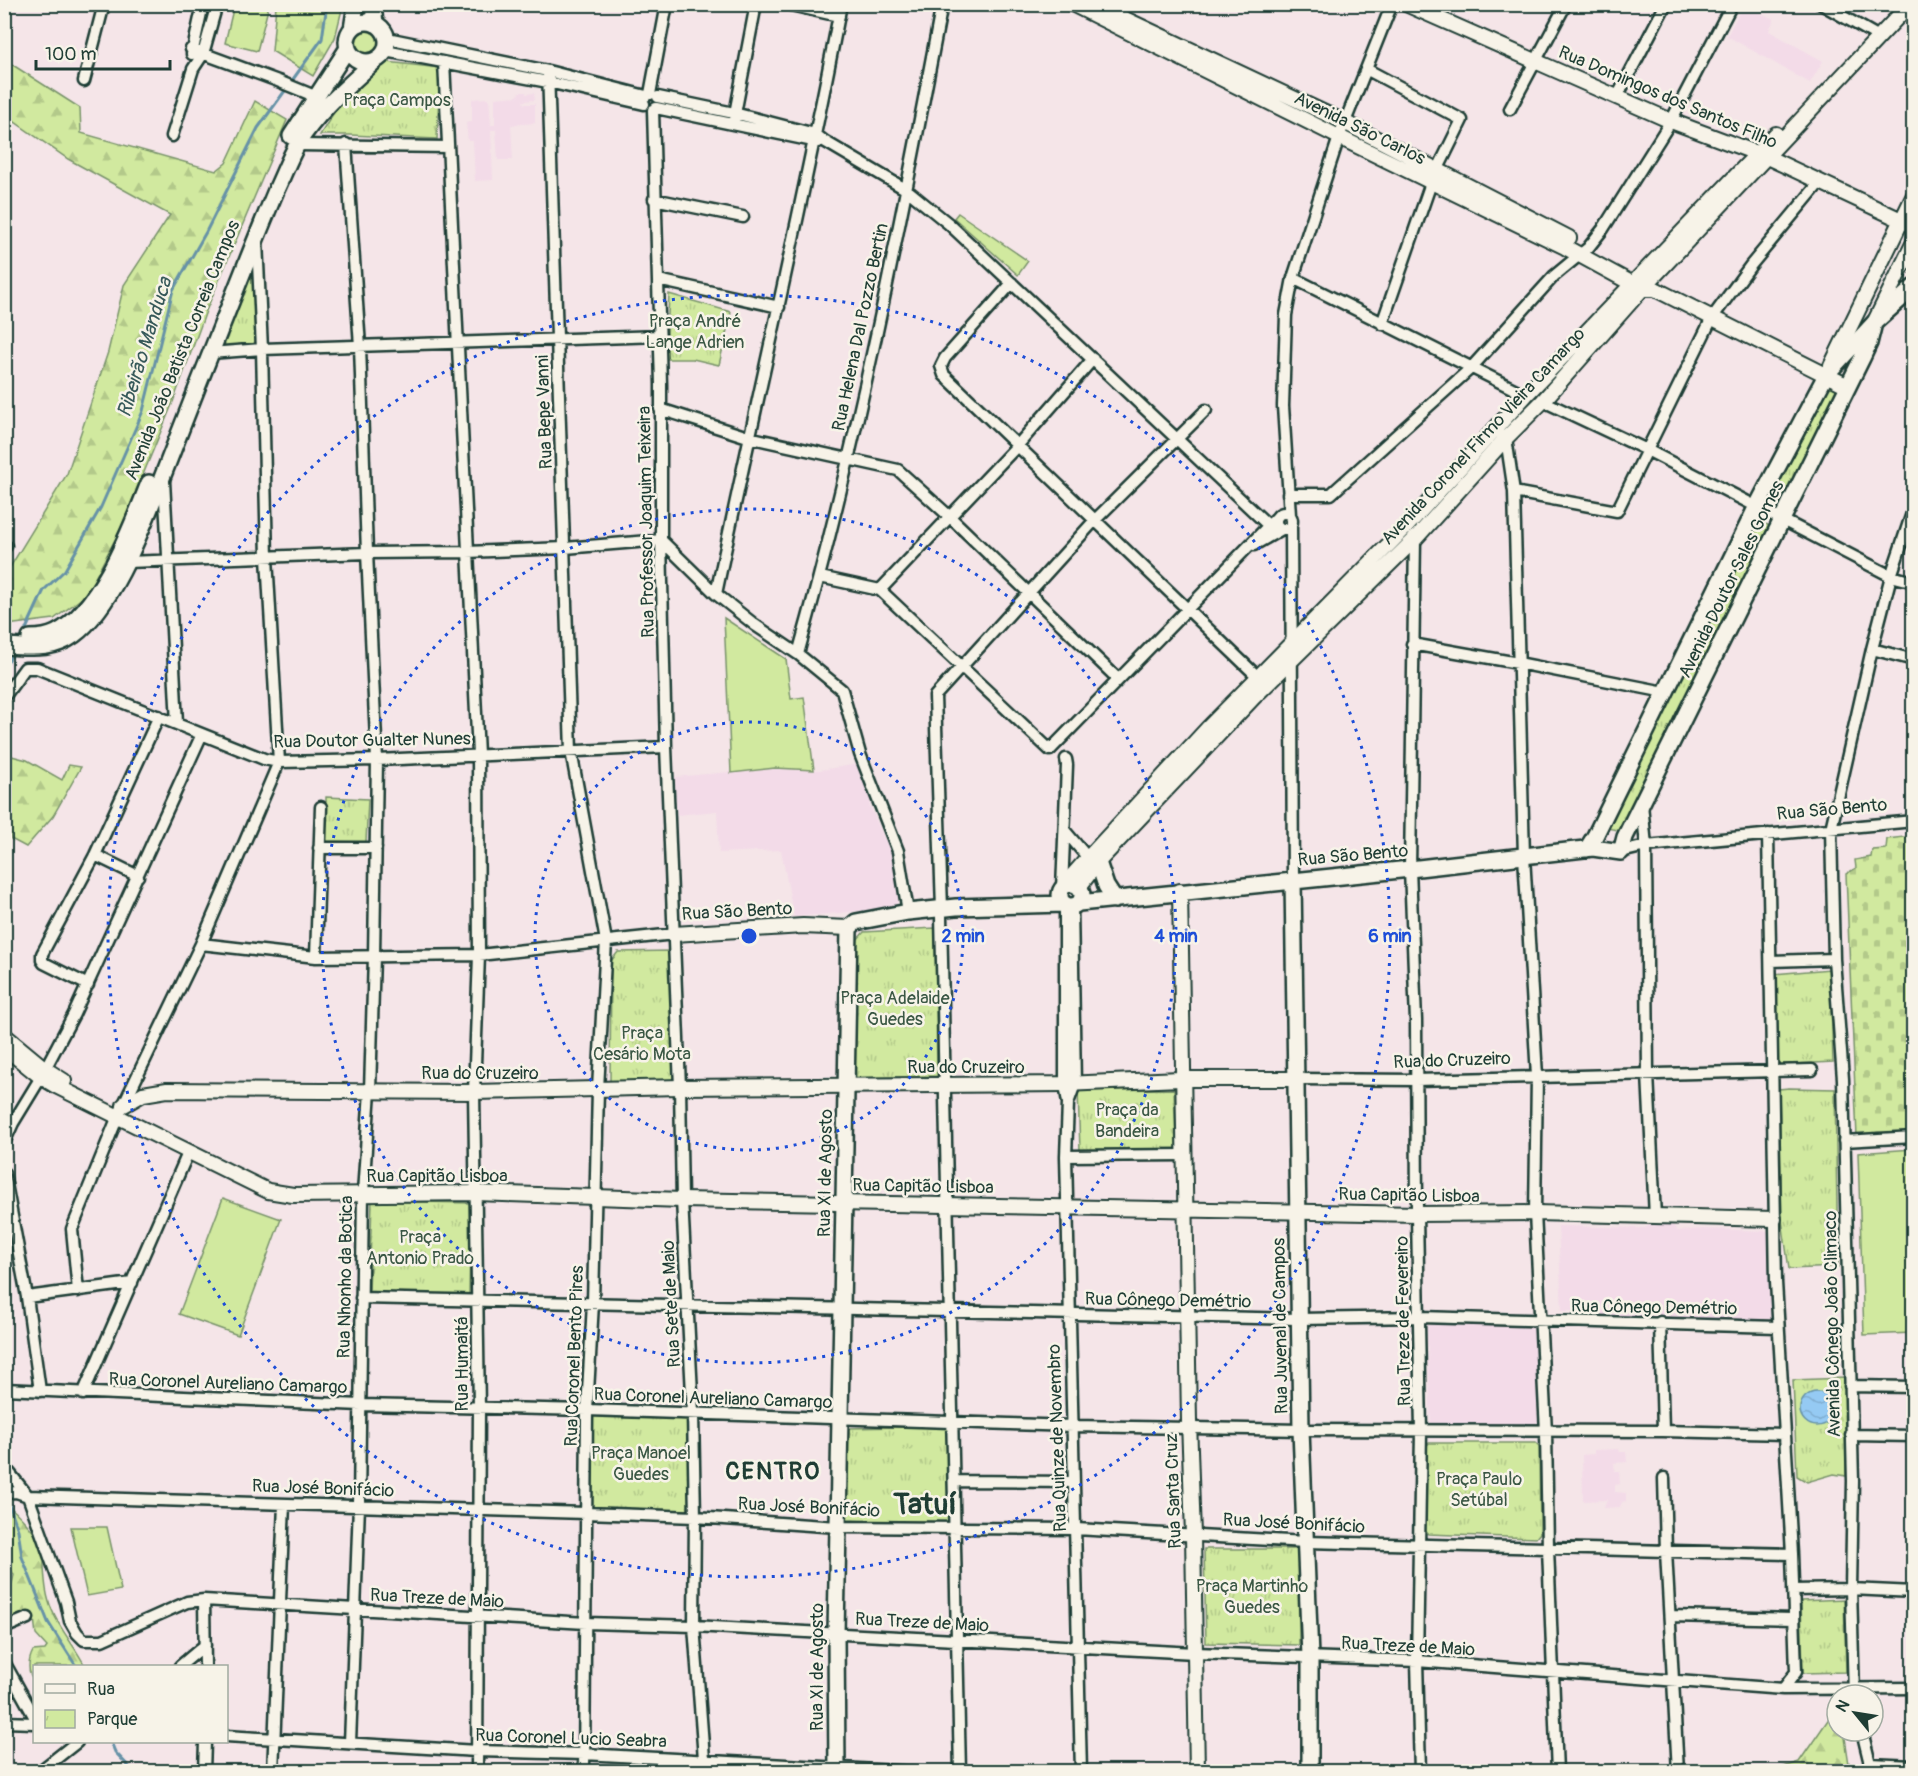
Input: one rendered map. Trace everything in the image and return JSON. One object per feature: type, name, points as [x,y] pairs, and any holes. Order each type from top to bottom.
[{"type":"main road","points":[[352,30],[363,23],[375,24],[384,32],[382,50],[362,62],[356,59],[348,48],[347,41],[352,30],[356,4]]},
{"type":"main road","points":[[374,4],[375,24]]},
{"type":"main road","name":"Avenida São Carlos","points":[[1072,4],[1339,137],[1434,176],[1848,386]]},
{"type":"main road","name":"Avenida São Carlos","points":[[1094,4],[1344,122],[1434,176]]},
{"type":"main road","name":"Rua Domingos dos Santos Filho","points":[[1406,4],[1671,121],[1762,155],[1908,223]]},
{"type":"main road","name":"Avenida Coronel Firmo Vieira Camargo","points":[[1876,35],[1900,4]]},
{"type":"main road","name":"Avenida Coronel Firmo Vieira Camargo","points":[[1093,860],[1292,642],[1500,434],[1543,401],[1644,284],[1762,155],[1876,35],[1910,4]]},
{"type":"main road","name":"Avenida João Batista Correia Campos","points":[[26,643],[56,633],[70,624],[88,604],[116,560],[285,148],[348,48]]},
{"type":"main road","name":"Avenida João Batista Correia Campos","points":[[6,641],[26,643],[41,648],[58,645],[75,634],[92,617],[127,562],[257,237],[298,145],[339,94],[382,50]]},
{"type":"main road","points":[[317,98],[339,94]]},
{"type":"main road","name":"Avenida Doutor Sales Gomes","points":[[1590,849],[1757,506],[1908,223],[1914,195]]},
{"type":"main road","name":"Avenida Doutor Sales Gomes","points":[[1623,845],[1869,343],[1874,323],[1914,242]]},
{"type":"main road","name":"Avenida Coronel Firmo Vieira Camargo","points":[[1071,895],[1073,875],[1093,860],[1292,658],[1415,539],[1500,434],[1526,395],[1644,284]]},
{"type":"main road","points":[[1874,323],[1914,286]]},
{"type":"main road","points":[[1869,343],[1914,299]]},
{"type":"main road","name":"Avenida Doutor Sales Gomes","points":[[1826,375],[1874,323]]},
{"type":"main road","name":"Rua São Bento","points":[[674,934],[803,926],[849,928],[941,913],[1034,906],[1071,895],[1115,900],[1180,891],[1410,869],[1623,845]]},
{"type":"main road","points":[[1093,860],[1115,900]]},
{"type":"main road","name":"Rua Juvenal de Campos","points":[[1293,880],[1301,1430],[1311,1657],[1310,1772]]},
{"type":"main road","name":"Rua Santa Cruz","points":[[1180,891],[1197,1772]]},
{"type":"main road","points":[[849,928],[856,922],[908,912]]},
{"type":"main road","name":"Rua São Bento","points":[[803,926],[847,918],[908,912],[941,913]]},
{"type":"main road","name":"Rua XI de Agosto","points":[[837,1770],[839,1419],[849,928]]},
{"type":"main road","name":"Rua Capitão Lisboa","points":[[4,1035],[43,1073]]},
{"type":"main road","name":"Rua Capitão Lisboa","points":[[4,1047],[43,1073],[80,1092],[92,1103],[121,1110],[188,1153],[268,1191],[293,1195],[476,1193],[682,1200],[1417,1214],[1535,1213],[1774,1219]]},
{"type":"main road","name":"Rua do Cruzeiro","points":[[121,1110],[143,1094],[167,1090],[474,1092],[680,1087],[1070,1084],[1183,1079],[1297,1079]]},
{"type":"street","points":[[84,81],[104,4]]},
{"type":"street","points":[[193,69],[192,49],[203,4]]},
{"type":"street","points":[[172,136],[193,69],[203,54],[217,4]]},
{"type":"street","name":"Rua Professor Joaquim Teixeira","points":[[668,4],[651,102],[660,336],[661,540],[666,747],[680,1087]]},
{"type":"street","points":[[734,118],[756,4]]},
{"type":"street","points":[[716,594],[748,437],[817,140],[840,10],[786,4]]},
{"type":"street","name":"Rua Helena Dal Pozzo Bertin","points":[[798,654],[820,577],[848,460],[907,190],[942,4]]},
{"type":"street","points":[[1293,880],[1292,642],[1283,406],[1286,315],[1293,278],[1344,122],[1392,4]]},
{"type":"street","points":[[1510,109],[1566,4]]},
{"type":"street","points":[[1617,97],[1666,4]]},
{"type":"street","points":[[1288,494],[1331,494],[1471,368],[1554,276],[1585,251],[1603,229],[1671,121],[1732,4]]},
{"type":"street","points":[[1821,4],[1876,35]]},
{"type":"street","points":[[192,49],[317,98]]},
{"type":"street","points":[[382,50],[444,62],[548,76]]},
{"type":"street","points":[[382,50],[548,76],[651,102],[734,118],[817,140],[907,190],[950,224],[1268,525]]},
{"type":"street","name":"Rua Humaitá","points":[[444,62],[478,754],[479,956],[474,1092],[479,1408],[477,1772]]},
{"type":"street","points":[[1366,69],[1462,120],[1434,176],[1382,324]]},
{"type":"street","name":"Rua Bepe Vanni","points":[[548,76],[559,339],[571,752],[606,941]]},
{"type":"street","name":"Rua Nhonho da Botica","points":[[346,144],[360,346],[377,760],[370,1090],[363,1193],[359,1505],[350,1743]]},
{"type":"street","points":[[298,145],[448,147]]},
{"type":"street","points":[[1514,492],[1617,511],[1712,318],[1751,265],[1820,182]]},
{"type":"street","points":[[654,200],[743,217]]},
{"type":"street","points":[[78,1292],[72,1229],[121,1110],[201,944],[279,762],[267,558],[257,237]]},
{"type":"street","points":[[1293,278],[1526,395]]},
{"type":"street","points":[[658,280],[779,307]]},
{"type":"street","points":[[1012,283],[945,358],[941,366],[944,375],[1258,677]]},
{"type":"street","points":[[210,353],[262,349],[660,336]]},
{"type":"street","points":[[880,590],[1017,446],[1093,359]]},
{"type":"street","points":[[1543,401],[1647,450],[1891,576],[1914,582]]},
{"type":"street","points":[[660,409],[748,437],[898,470],[1118,679]]},
{"type":"street","points":[[960,1772],[954,1529],[954,1420],[935,696],[1095,520],[1206,410]]},
{"type":"street","points":[[1500,434],[1514,492],[1524,856],[1537,1076],[1535,1213],[1546,1432],[1557,1772]]},
{"type":"street","points":[[163,474],[177,723]]},
{"type":"street","name":"Avenida Cônego João Climaco","points":[[1854,1683],[1851,1588],[1853,1481],[1843,1079],[1834,959],[1831,829],[1872,649],[1891,576],[1914,507]]},
{"type":"street","points":[[820,577],[880,590],[1050,750],[1268,525],[1285,513],[1287,523]]},
{"type":"street","points":[[1243,551],[1287,523]]},
{"type":"street","points":[[1406,527],[1415,539]]},
{"type":"street","name":"Rua Treze de Fevereiro","points":[[1415,539],[1410,869],[1416,1021],[1420,1317],[1418,1661],[1420,1772]]},
{"type":"street","points":[[127,562],[565,548],[661,540],[716,594],[755,625],[798,654],[842,690],[860,754],[898,851],[908,912]]},
{"type":"street","points":[[1412,644],[1665,692]]},
{"type":"street","points":[[1872,649],[1914,660]]},
{"type":"street","name":"Rua Doutor Gualter Nunes","points":[[4,697],[20,673],[25,668],[31,667],[264,759],[279,762],[666,747]]},
{"type":"street","points":[[88,985],[42,960],[47,945],[95,855],[159,716]]},
{"type":"street","points":[[6,1136],[43,1073],[88,985],[202,734]]},
{"type":"street","name":"Rua Quinze de Novembro","points":[[1066,759],[1065,831],[1071,895],[1070,1084],[1066,1156],[1081,1772]]},
{"type":"street","points":[[1642,804],[1646,846],[1648,1074],[1655,1217]]},
{"type":"street","points":[[316,957],[321,807]]},
{"type":"street","name":"Rua São Bento","points":[[1623,845],[1646,846],[1914,821]]},
{"type":"street","points":[[1065,831],[1093,860]]},
{"type":"street","points":[[1768,834],[1774,1219],[1778,1327],[1792,1554],[1793,1619],[1796,1672],[1814,1690]]},
{"type":"street","points":[[319,848],[376,848]]},
{"type":"street","points":[[95,855],[138,876]]},
{"type":"street","points":[[201,944],[316,957],[479,956],[674,934]]},
{"type":"street","name":"Rua Coronel Bento Pires","points":[[584,1772],[587,1410],[593,1303],[598,1089],[606,941]]},
{"type":"street","points":[[1771,962],[1834,959]]},
{"type":"street","name":"Rua do Cruzeiro","points":[[1297,1079],[1416,1080],[1812,1070]]},
{"type":"street","name":"Rua Sete de Maio","points":[[680,1087],[682,1200],[693,1413],[694,1626],[704,1766]]},
{"type":"street","points":[[1844,1141],[1914,1137]]},
{"type":"street","points":[[83,1394],[188,1153]]},
{"type":"street","points":[[1066,1156],[1184,1155]]},
{"type":"street","points":[[4,1173],[27,1298],[40,1391]]},
{"type":"street","points":[[27,1298],[132,1283]]},
{"type":"street","name":"Rua Cônego Demétrio","points":[[361,1298],[950,1310],[1299,1320],[1420,1317],[1778,1327]]},
{"type":"street","points":[[1660,1322],[1663,1431]]},
{"type":"street","points":[[1851,1386],[1914,1387]]},
{"type":"street","name":"Rua Coronel Aureliano Camargo","points":[[4,1389],[361,1405],[839,1419],[954,1420],[1072,1426],[1421,1431]]},
{"type":"street","points":[[1421,1431],[1663,1431],[1785,1434]]},
{"type":"street","points":[[1851,1435],[1914,1436]]},
{"type":"street","name":"Rua Treze de Maio","points":[[4,1466],[28,1496],[66,1602],[70,1621],[76,1634],[84,1640],[102,1640],[187,1602],[204,1600],[586,1623],[694,1626],[1195,1653],[1418,1661],[1825,1691]]},
{"type":"street","points":[[954,1478],[1074,1479]]},
{"type":"street","points":[[1664,1478],[1678,1772]]},
{"type":"street","name":"Rua José Bonifácio","points":[[10,1492],[28,1496],[695,1517],[838,1527],[1076,1529],[1305,1542],[1792,1554]]},
{"type":"street","points":[[273,1772],[284,1504]]},
{"type":"street","points":[[1793,1590],[1851,1588],[1914,1592]]},
{"type":"street","points":[[204,1600],[205,1665]]},
{"type":"street","points":[[1670,1616],[1793,1619]]},
{"type":"street","points":[[4,1628],[28,1618]]},
{"type":"street","points":[[181,1665],[205,1645]]},
{"type":"street","points":[[4,1662],[33,1714]]},
{"type":"street","points":[[1783,1689],[1796,1672]]},
{"type":"street","name":"Rua Treze de Maio","points":[[1885,1690],[1914,1688]]},
{"type":"street","points":[[4,1722],[33,1724]]},
{"type":"street","name":"Rua Coronel Lucio Seabra","points":[[228,1736],[477,1751],[584,1754],[704,1766],[914,1772]]},
{"type":"street","points":[[39,1772],[76,1743]]},
{"type":"street","points":[[204,1772],[205,1743]]},
{"type":"street","points":[[1866,1743],[1871,1768],[1914,1766]]},
{"type":"shaded area","points":[[1743,5],[1774,19],[1769,31],[1823,61],[1810,83],[1727,36]]},
{"type":"shaded area","points":[[519,92],[534,93],[535,100],[523,101],[524,104],[535,104],[535,123],[511,125],[513,160],[498,160],[496,130],[491,130],[493,180],[475,181],[473,141],[468,141],[466,123],[472,121],[472,99],[489,98],[491,125],[495,125],[495,98],[518,96]]},
{"type":"shaded area","points":[[859,764],[872,801],[869,804],[884,838],[896,851],[902,893],[894,908],[794,917],[781,850],[719,853],[717,811],[677,815],[675,777],[775,768],[820,770]]},
{"type":"shaded area","points":[[1652,1223],[1671,1223],[1678,1231],[1702,1229],[1771,1231],[1773,1321],[1581,1315],[1581,1311],[1562,1311],[1558,1226],[1645,1228]]},
{"type":"shaded area","points":[[1427,1325],[1534,1326],[1538,1426],[1431,1427]]},
{"type":"shaded area","points":[[1619,1449],[1620,1452],[1626,1452],[1627,1462],[1614,1463],[1615,1471],[1619,1471],[1620,1484],[1615,1485],[1615,1492],[1626,1493],[1626,1501],[1622,1502],[1620,1507],[1604,1508],[1607,1500],[1583,1501],[1582,1455],[1594,1454],[1594,1450]]},
{"type":"green space","points":[[234,5],[269,5],[257,51],[225,43]]},
{"type":"green space","points":[[276,5],[343,5],[335,38],[313,76],[272,51]]},
{"type":"green space","points":[[368,31],[377,35],[381,44],[377,53],[368,57],[359,53],[355,44],[359,35]]},
{"type":"green space","points":[[5,60],[80,108],[81,133],[216,171],[226,163],[255,101],[287,120],[206,311],[173,402],[121,528],[86,595],[54,619],[7,625],[4,622],[4,577],[67,474],[108,352],[124,285],[170,215],[68,159],[5,115]]},
{"type":"green space","name":"Praça Campos","points":[[387,62],[440,68],[437,139],[320,135],[353,86]]},
{"type":"green space","points":[[958,213],[1028,261],[1018,275],[954,218]]},
{"type":"green space","points":[[251,267],[254,269],[256,341],[251,346],[223,347],[221,346]]},
{"type":"green space","name":"Praça André Lange Adrien","points":[[669,294],[731,312],[719,365],[693,359],[666,359]]},
{"type":"green space","points":[[1828,383],[1842,390],[1781,510],[1765,504]]},
{"type":"green space","points":[[1757,520],[1772,527],[1624,831],[1606,828]]},
{"type":"green space","points":[[724,618],[786,659],[791,699],[804,697],[814,770],[775,768],[731,773]]},
{"type":"green space","points":[[4,754],[27,760],[62,780],[69,765],[81,767],[53,816],[26,847],[11,839],[5,814]]},
{"type":"green space","points":[[326,797],[368,799],[366,842],[326,841]]},
{"type":"green space","points":[[1913,836],[1913,1132],[1857,1137],[1846,874],[1856,868],[1855,860],[1871,857],[1872,850],[1886,849],[1887,839]]},
{"type":"green space","name":"Praça Adelaide Guedes","points":[[935,928],[937,1076],[852,1078],[856,941],[864,932]]},
{"type":"green space","name":"Praça Cesário Mota","points":[[669,951],[675,1082],[610,1082],[611,961],[618,952]]},
{"type":"green space","points":[[1830,969],[1833,1062],[1776,1065],[1774,974]]},
{"type":"green space","name":"Praça da Bandeira","points":[[1174,1089],[1176,1150],[1080,1151],[1078,1090]]},
{"type":"green space","points":[[1779,1089],[1835,1089],[1838,1267],[1789,1269],[1782,1220]]},
{"type":"green space","points":[[1913,1149],[1913,1333],[1864,1335],[1858,1153]]},
{"type":"green space","points":[[223,1198],[281,1219],[238,1335],[179,1314]]},
{"type":"green space","name":"Praça Antonio Prado","points":[[372,1201],[471,1203],[469,1295],[369,1293]]},
{"type":"green space","points":[[1845,1378],[1846,1476],[1834,1474],[1807,1482],[1797,1476],[1793,1380]]},
{"type":"green space","name":"Praça Manoel Guedes","points":[[593,1416],[689,1417],[689,1510],[592,1509]]},
{"type":"green space","points":[[952,1426],[950,1525],[847,1520],[848,1428]]},
{"type":"green space","name":"Praça Paulo Setúbal","points":[[1429,1443],[1536,1443],[1539,1446],[1540,1533],[1536,1538],[1428,1534],[1423,1528],[1425,1448]]},
{"type":"green space","points":[[5,1503],[27,1524],[43,1549],[45,1584],[50,1605],[84,1665],[33,1665],[33,1678],[29,1670],[31,1655],[33,1651],[45,1650],[47,1647],[36,1635],[34,1618],[23,1618],[5,1626],[5,1585],[12,1583],[14,1575],[5,1559]]},
{"type":"green space","points":[[71,1527],[107,1527],[121,1590],[87,1596]]},
{"type":"green space","name":"Praça Martinho Guedes","points":[[1204,1549],[1298,1549],[1299,1645],[1206,1643]]},
{"type":"green space","points":[[1844,1599],[1846,1672],[1803,1673],[1801,1601]]},
{"type":"green space","points":[[1825,1724],[1825,1743],[1846,1743],[1850,1771],[1772,1771],[1799,1762]]},
{"type":"water","points":[[1817,1392],[1829,1397],[1834,1409],[1829,1421],[1817,1426],[1805,1421],[1800,1409],[1805,1397]]},
{"type":"waterway","name":"Ribeirão Manduca","points":[[291,82],[322,39],[327,4]]},
{"type":"waterway","name":"Ribeirão Manduca","points":[[20,642],[44,590],[65,570],[101,507],[143,411],[173,290],[206,232],[258,128],[287,88]]},
{"type":"waterway","name":"Ribeirão Manduca","points":[[4,666],[16,650]]},
{"type":"waterway","name":"Ribeirão Manduca","points":[[6,1495],[18,1530],[22,1557],[48,1622],[75,1665]]},
{"type":"waterway","name":"Ribeirão Manduca","points":[[111,1743],[115,1752],[134,1772]]},
{"type":"district","name":"CENTRO","points":[[773,1471]]},
{"type":"district","name":"Tatuí","points":[[925,1504]]}]
